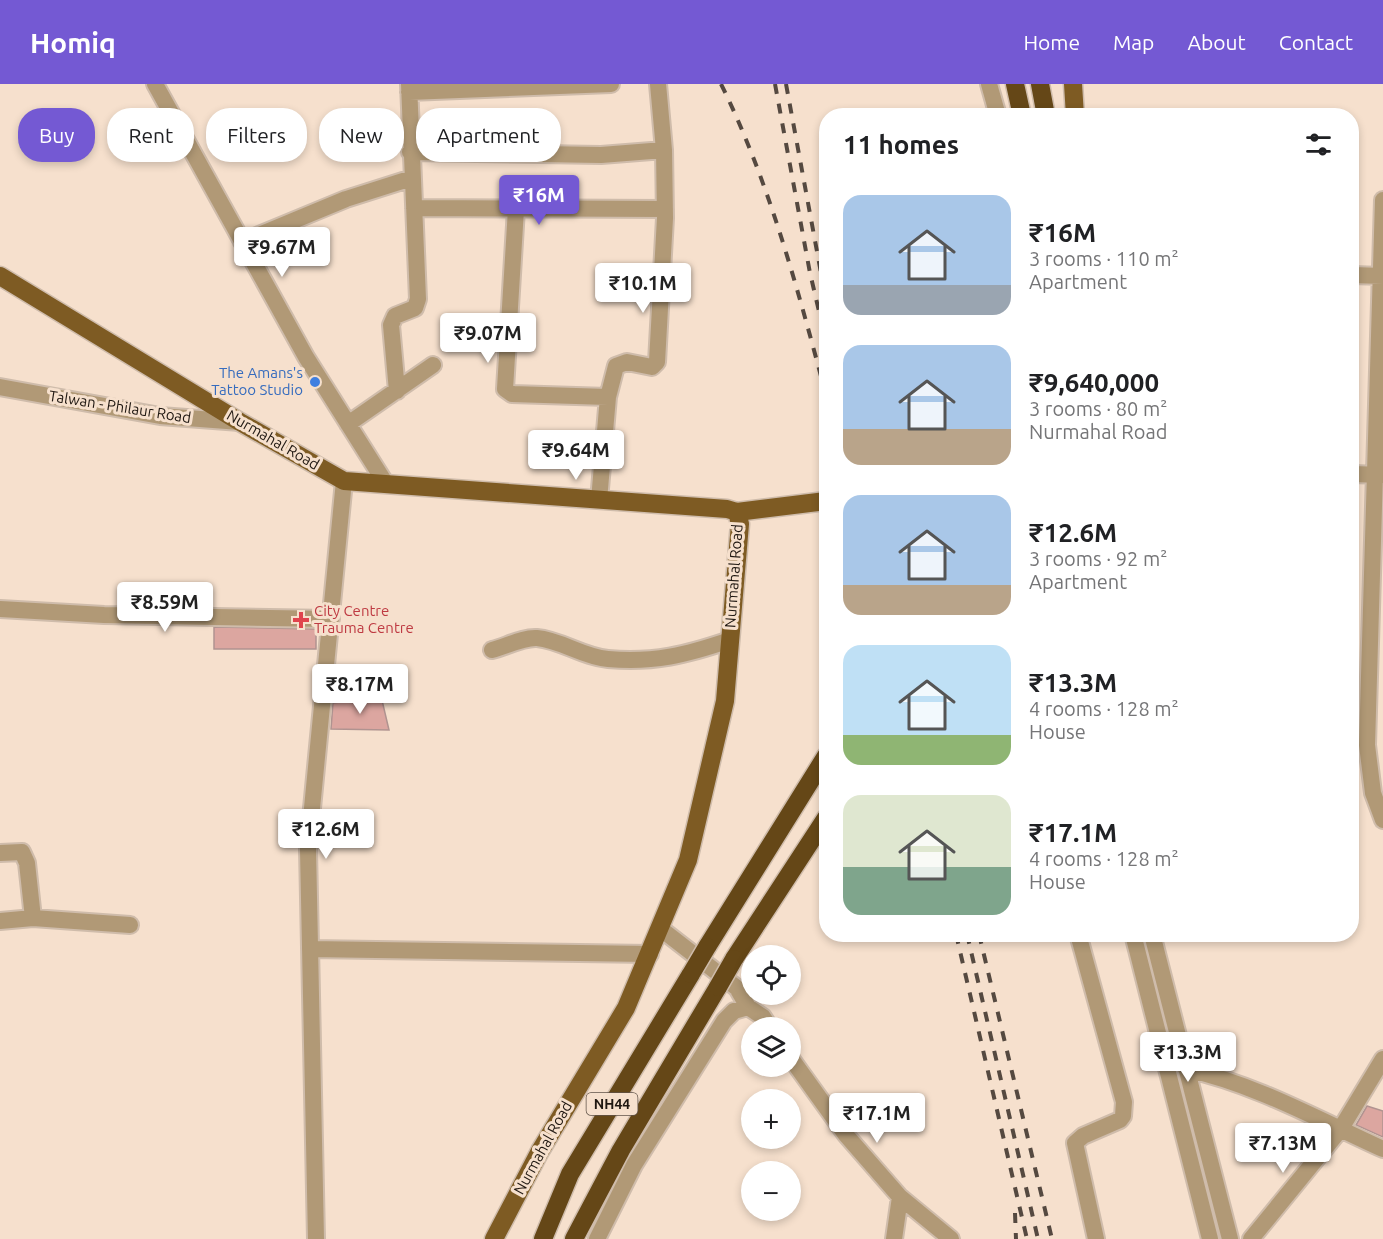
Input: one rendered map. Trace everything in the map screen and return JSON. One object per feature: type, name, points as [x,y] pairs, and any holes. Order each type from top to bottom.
[{"type":"highway","points":[[1015,84],[1020,108]]},
{"type":"highway","points":[[1040,84],[1044,108]]},
{"type":"highway","name":"NH44","points":[[543,1239],[570,1174],[690,974],[819,767]]},
{"type":"highway","name":"NH44","points":[[574,1239],[621,1150],[734,959],[819,829]]},
{"type":"main road","points":[[1073,84],[1074,108]]},
{"type":"main road","name":"Nurmahal Road","points":[[0,276],[240,422],[344,480],[727,509],[737,513],[740,524],[725,701],[688,860],[626,1008],[540,1151],[494,1239]]},
{"type":"main road","points":[[737,513],[819,502]]},
{"type":"street","points":[[155,84],[306,357],[386,484]]},
{"type":"street","points":[[397,391],[391,324],[395,316],[412,310],[417,304],[409,88],[611,84]]},
{"type":"street","points":[[599,500],[608,397],[616,366],[627,362],[652,367],[656,364],[665,209],[664,150],[658,84]]},
{"type":"street","points":[[989,84],[996,108]]},
{"type":"street","points":[[410,152],[601,155],[664,150]]},
{"type":"street","points":[[242,242],[346,199],[412,178]]},
{"type":"street","points":[[1383,200],[1379,475],[1367,745],[1373,792],[1383,820]]},
{"type":"street","points":[[414,208],[665,209]]},
{"type":"street","points":[[516,209],[505,389],[512,394],[608,397]]},
{"type":"street","points":[[1359,275],[1382,276]]},
{"type":"street","points":[[348,424],[433,365]]},
{"type":"street","name":"Talwan - Philaur Road","points":[[0,387],[160,416],[240,422]]},
{"type":"street","points":[[1359,474],[1379,475]]},
{"type":"street","points":[[316,1239],[308,849],[344,480]]},
{"type":"street","points":[[0,609],[104,615],[331,619]]},
{"type":"street","points":[[492,650],[538,638],[582,654],[606,659],[656,660],[686,655],[730,640]]},
{"type":"street","points":[[0,853],[22,852],[27,863],[33,918]]},
{"type":"street","points":[[0,921],[33,918],[130,925]]},
{"type":"street","points":[[661,929],[737,988],[748,1006],[763,1017]]},
{"type":"street","points":[[1080,942],[1124,1102],[1123,1116],[1120,1120],[1083,1136],[1075,1143],[1096,1239]]},
{"type":"street","points":[[1135,942],[1210,1239]]},
{"type":"street","points":[[1154,942],[1230,1239]]},
{"type":"street","points":[[310,949],[650,954]]},
{"type":"street","points":[[597,1239],[634,1165],[724,1021],[734,1011],[748,1006]]},
{"type":"street","points":[[1251,1239],[1340,1130],[1383,1059]]},
{"type":"street","points":[[1186,1069],[1208,1074],[1265,1095],[1383,1149]]},
{"type":"street","points":[[801,1072],[846,1135],[900,1197],[951,1239]]},
{"type":"street","points":[[894,1239],[900,1197]]},
{"type":"building","points":[[214,627],[316,629],[316,649],[214,649]]},
{"type":"building","points":[[381,696],[389,730],[331,729],[333,703]]},
{"type":"building","points":[[1367,1106],[1383,1111],[1383,1137],[1356,1125]]},
{"type":"railway","points":[[721,84],[768,197],[819,370]]},
{"type":"railway","points":[[775,84],[819,311]]},
{"type":"railway","points":[[786,84],[819,262]]},
{"type":"railway","points":[[958,942],[1027,1239]]},
{"type":"railway","points":[[969,942],[1038,1239]]},
{"type":"railway","points":[[981,942],[1052,1239]]},
{"type":"railway","points":[[1015,1213],[1016,1239]]},
{"type":"place","name":"The Amans's Tattoo Studio","points":[[315,382]]},
{"type":"place","name":"City Centre Trauma Centre","points":[[301,620]]}]
